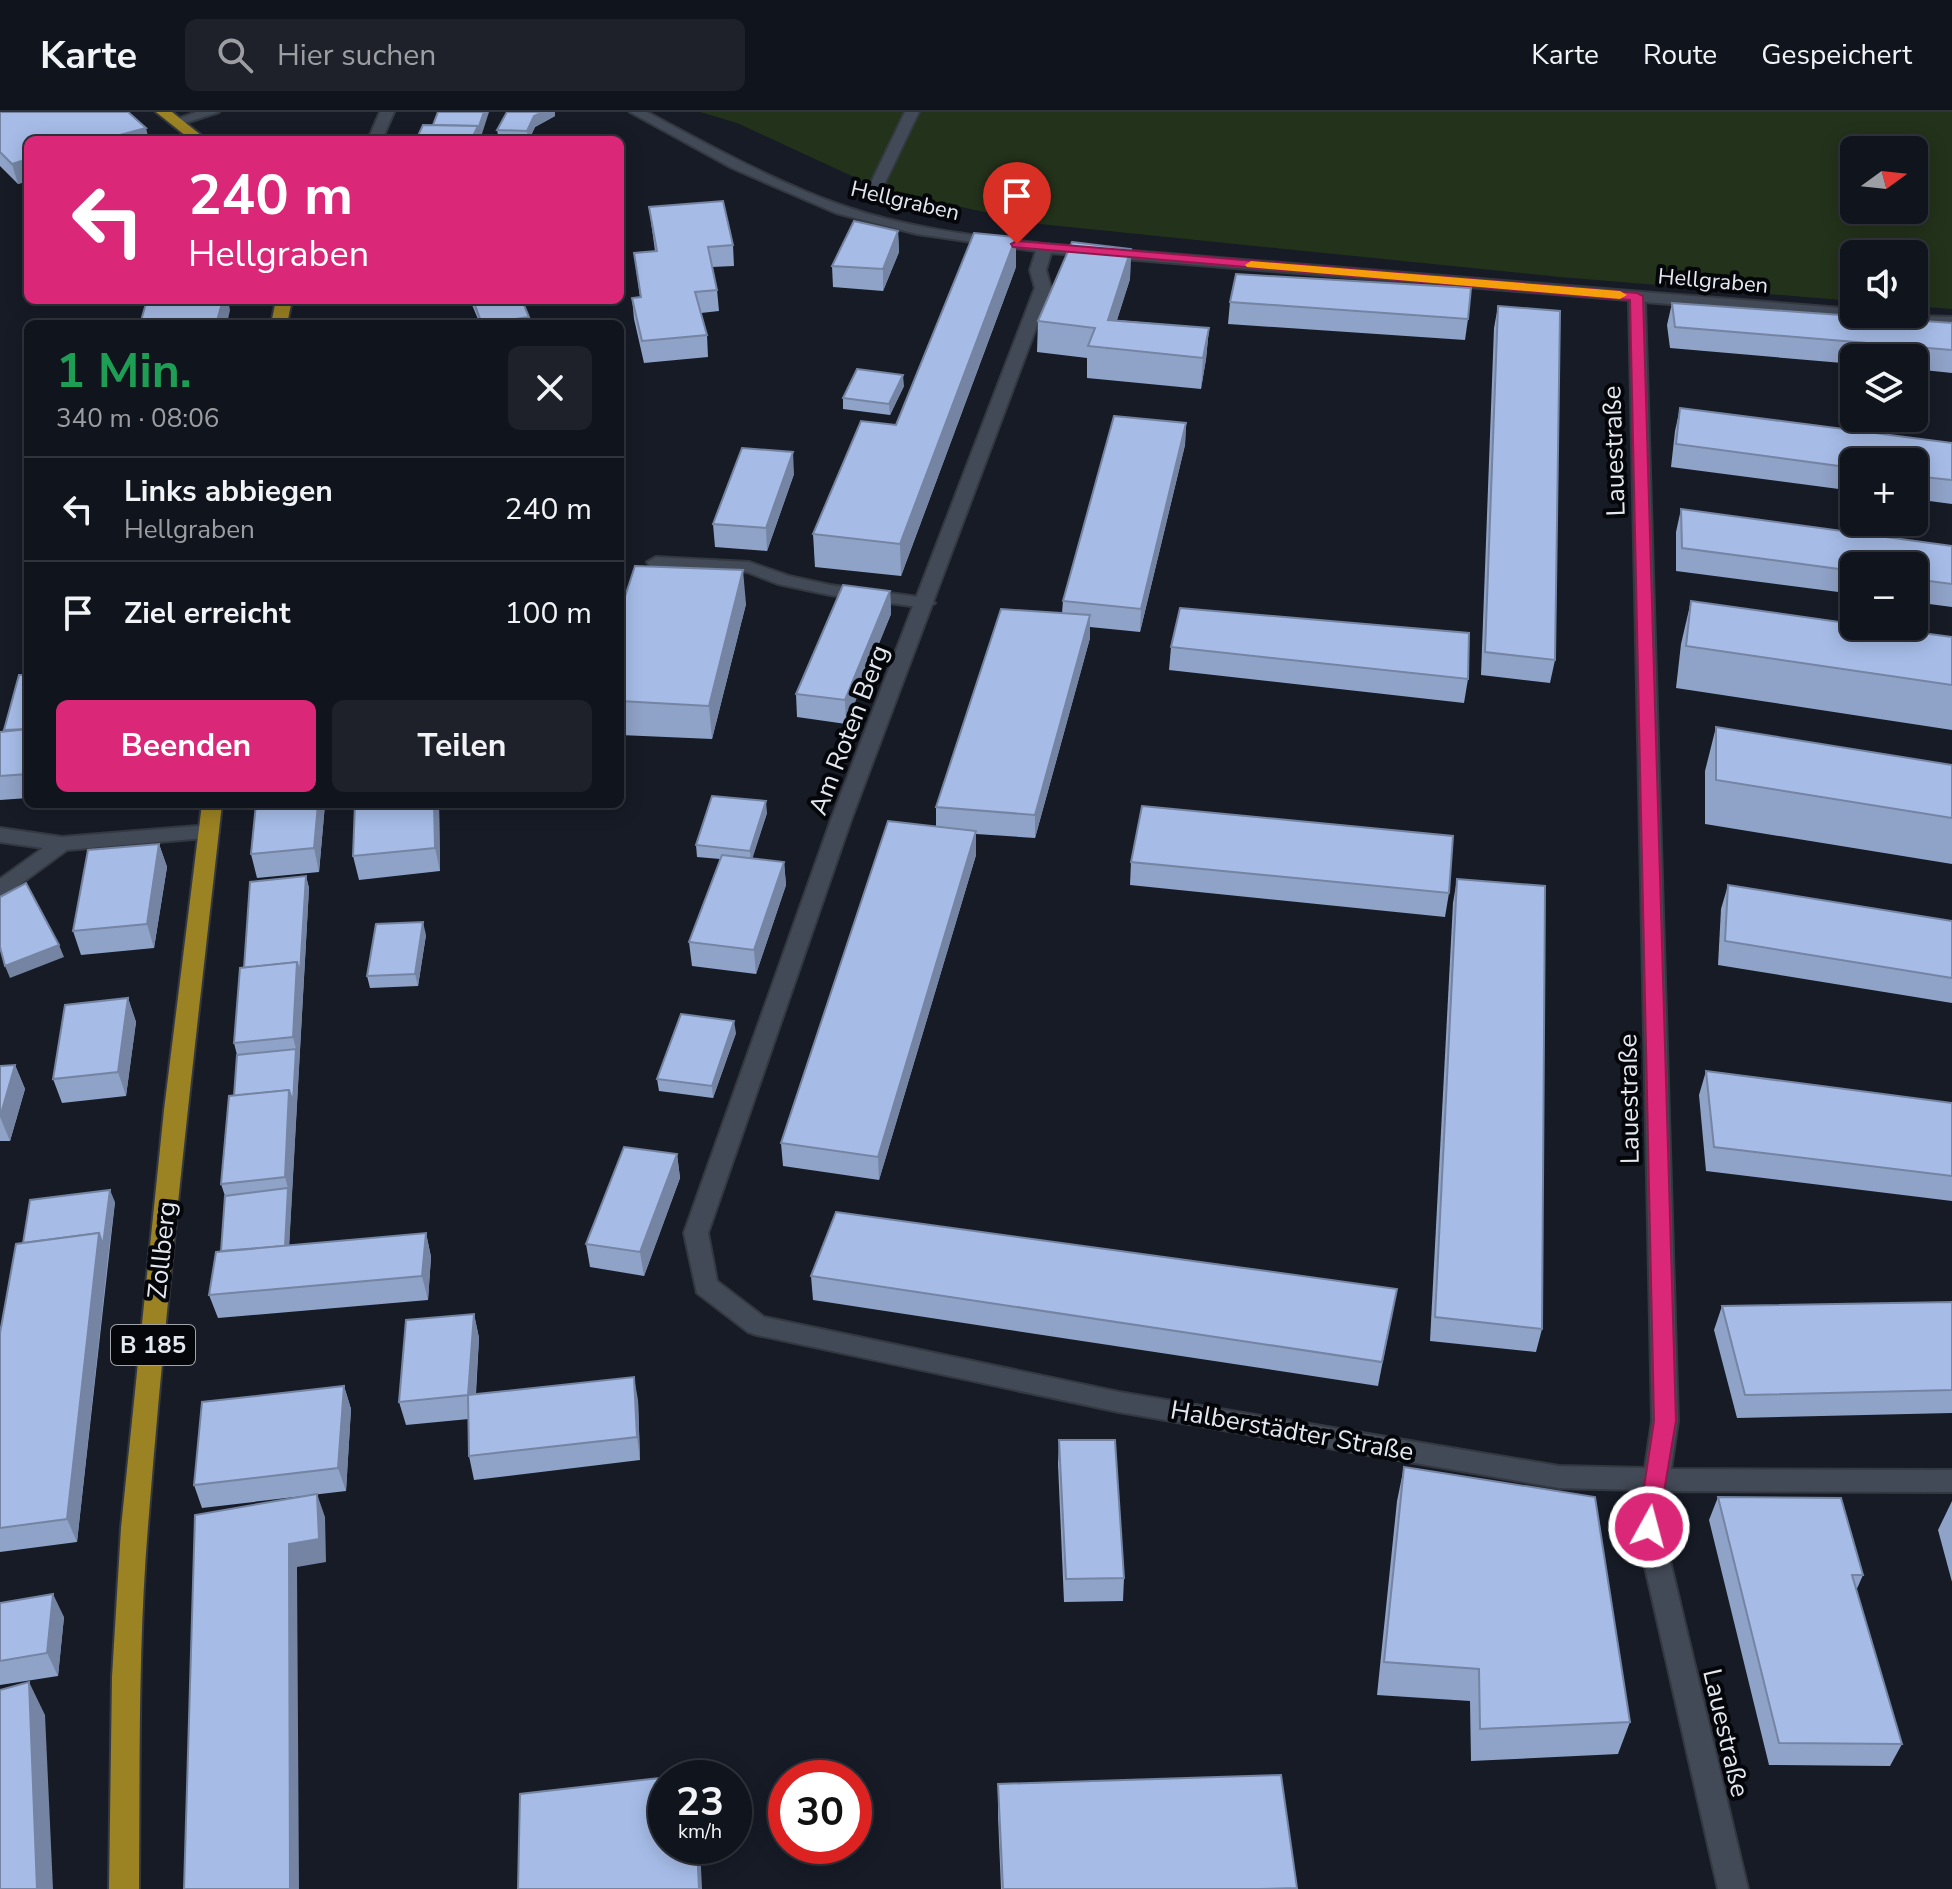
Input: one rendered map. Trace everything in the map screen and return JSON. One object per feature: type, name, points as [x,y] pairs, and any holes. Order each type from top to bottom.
[{"type":"main road","points":[[163,112],[195,136]]},
{"type":"main road","name":"Zollberg","points":[[124,1889],[126,1677],[134,1528],[176,1110],[212,808]]},
{"type":"street","points":[[176,122],[212,112]]},
{"type":"street","points":[[377,136],[387,112]]},
{"type":"street","name":"Hellgraben","points":[[637,112],[730,162],[813,199],[877,220],[960,237],[1045,248],[1840,313]]},
{"type":"street","points":[[874,191],[912,112]]},
{"type":"street","name":"Am Roten Berg","points":[[696,1233],[841,820],[926,603],[1043,288],[1038,270],[1045,248]]},
{"type":"street","name":"Lauestraße","points":[[1637,296],[1665,1421],[1649,1527],[1733,1889]]},
{"type":"street","name":"Hellgraben","points":[[1928,320],[1952,322]]},
{"type":"street","points":[[656,562],[749,567],[784,580],[830,590],[926,603]]},
{"type":"street","points":[[0,835],[62,844],[209,832]]},
{"type":"street","points":[[0,889],[62,844]]},
{"type":"street","name":"Halberstädter Straße","points":[[696,1233],[706,1286],[757,1325],[1119,1402],[1559,1477],[1952,1481]]},
{"type":"green space","points":[[700,112],[1952,112],[1952,309],[1928,307],[1928,240],[1840,240],[1840,300],[1560,277],[1040,224],[882,190],[737,123]]},
{"type":"building","points":[[0,112],[128,112],[146,128],[116,136],[24,136],[24,160],[12,164],[0,152]]},
{"type":"building","points":[[438,112],[484,112],[478,129],[478,126],[433,125]]},
{"type":"building","points":[[507,112],[543,112],[534,116],[527,131],[497,130]]},
{"type":"building","points":[[423,125],[478,126],[473,136],[418,136]]},
{"type":"building","points":[[723,201],[733,245],[708,247],[717,290],[695,292],[707,335],[642,341],[632,298],[641,297],[634,253],[657,251],[649,207]]},
{"type":"building","points":[[854,221],[898,231],[883,269],[832,266]]},
{"type":"building","points":[[974,233],[1016,237],[900,544],[813,534],[861,421],[896,425]]},
{"type":"building","points":[[1072,242],[1131,249],[1108,320],[1209,328],[1203,358],[1088,346],[1095,328],[1038,321]]},
{"type":"building","points":[[1236,274],[1471,288],[1468,319],[1230,302]]},
{"type":"building","points":[[1672,303],[1840,315],[1840,328],[1928,328],[1928,321],[1952,323],[1952,350],[1928,348],[1928,344],[1880,344],[1675,327]]},
{"type":"building","points":[[146,304],[222,304],[217,320],[141,320]]},
{"type":"building","points":[[474,304],[524,304],[529,317],[509,320],[480,320]]},
{"type":"building","points":[[1498,306],[1560,311],[1555,660],[1485,652]]},
{"type":"building","points":[[857,369],[903,375],[889,404],[843,398]]},
{"type":"building","points":[[1680,408],[1840,429],[1840,432],[1867,432],[1952,443],[1952,480],[1928,477],[1928,448],[1840,448],[1840,466],[1676,444]]},
{"type":"building","points":[[1114,416],[1186,423],[1141,609],[1063,601]]},
{"type":"building","points":[[742,448],[793,452],[766,528],[713,524]]},
{"type":"building","points":[[1681,509],[1840,531],[1840,536],[1879,536],[1952,546],[1952,584],[1928,581],[1928,552],[1840,552],[1840,569],[1682,548]]},
{"type":"building","points":[[635,566],[743,570],[709,706],[624,701],[624,600]]},
{"type":"building","points":[[843,585],[890,591],[845,700],[796,694]]},
{"type":"building","points":[[1691,601],[1840,622],[1840,640],[1928,640],[1928,634],[1952,637],[1952,685],[1686,646]]},
{"type":"building","points":[[1180,608],[1469,633],[1468,679],[1171,647]]},
{"type":"building","points":[[1001,609],[1090,615],[1035,815],[936,807]]},
{"type":"building","points":[[19,675],[24,675],[24,729],[4,730]]},
{"type":"building","points":[[1716,727],[1952,765],[1952,818],[1716,780]]},
{"type":"building","points":[[24,729],[24,774],[0,776],[0,732]]},
{"type":"building","points":[[712,796],[766,801],[750,851],[696,845]]},
{"type":"building","points":[[1142,806],[1453,836],[1449,893],[1131,862]]},
{"type":"building","points":[[256,808],[318,808],[314,848],[251,854]]},
{"type":"building","points":[[355,808],[434,808],[435,848],[353,856]]},
{"type":"building","points":[[888,821],[976,831],[878,1157],[781,1143]]},
{"type":"building","points":[[159,844],[147,924],[73,931],[88,850]]},
{"type":"building","points":[[722,855],[784,862],[754,950],[689,942]]},
{"type":"building","points":[[306,876],[300,973],[297,962],[244,968],[250,882]]},
{"type":"building","points":[[1457,879],[1545,886],[1542,1329],[1435,1317]]},
{"type":"building","points":[[26,883],[59,945],[5,966],[0,947],[0,897]]},
{"type":"building","points":[[1728,885],[1952,921],[1952,978],[1725,941]]},
{"type":"building","points":[[423,922],[415,974],[367,976],[376,924]]},
{"type":"building","points":[[297,962],[293,1037],[234,1043],[240,968]]},
{"type":"building","points":[[128,998],[118,1072],[53,1079],[65,1005]]},
{"type":"building","points":[[681,1014],[734,1021],[712,1086],[657,1079]]},
{"type":"building","points":[[296,1049],[293,1102],[289,1090],[234,1096],[237,1055]]},
{"type":"building","points":[[15,1065],[0,1117],[0,1066]]},
{"type":"building","points":[[1706,1071],[1952,1103],[1952,1176],[1714,1147]]},
{"type":"building","points":[[289,1090],[285,1177],[221,1184],[229,1096]]},
{"type":"building","points":[[624,1147],[677,1154],[640,1252],[586,1244]]},
{"type":"building","points":[[288,1188],[285,1246],[221,1251],[225,1196]]},
{"type":"building","points":[[110,1190],[103,1245],[99,1233],[23,1243],[30,1200]]},
{"type":"building","points":[[836,1212],[1397,1289],[1382,1362],[811,1276]]},
{"type":"building","points":[[99,1233],[67,1519],[0,1528],[0,1333],[16,1244]]},
{"type":"building","points":[[426,1233],[422,1276],[209,1295],[216,1252]]},
{"type":"building","points":[[1952,1302],[1952,1390],[1745,1395],[1722,1306]]},
{"type":"building","points":[[474,1314],[468,1395],[399,1402],[406,1320]]},
{"type":"building","points":[[634,1377],[637,1437],[469,1456],[468,1395]]},
{"type":"building","points":[[344,1386],[338,1468],[194,1485],[202,1402]]},
{"type":"building","points":[[1059,1440],[1115,1440],[1124,1578],[1066,1579]]},
{"type":"building","points":[[1404,1467],[1595,1497],[1630,1722],[1480,1729],[1479,1669],[1384,1662]]},
{"type":"building","points":[[317,1494],[319,1539],[289,1544],[290,1889],[184,1889],[195,1515]]},
{"type":"building","points":[[1718,1497],[1841,1498],[1863,1575],[1852,1575],[1902,1744],[1779,1743]]},
{"type":"building","points":[[53,1594],[47,1653],[0,1661],[0,1603]]},
{"type":"building","points":[[29,1682],[37,1889],[0,1889],[0,1690]]},
{"type":"building","points":[[1281,1775],[1297,1888],[1003,1889],[998,1784]]},
{"type":"building","points":[[648,1779],[648,1864],[698,1864],[699,1889],[518,1889],[520,1794]]},
{"type":"slow traffic","points":[[1251,265],[1620,295]]},
{"type":"route","points":[[1017,244],[1637,296],[1665,1421],[1649,1527]]}]
